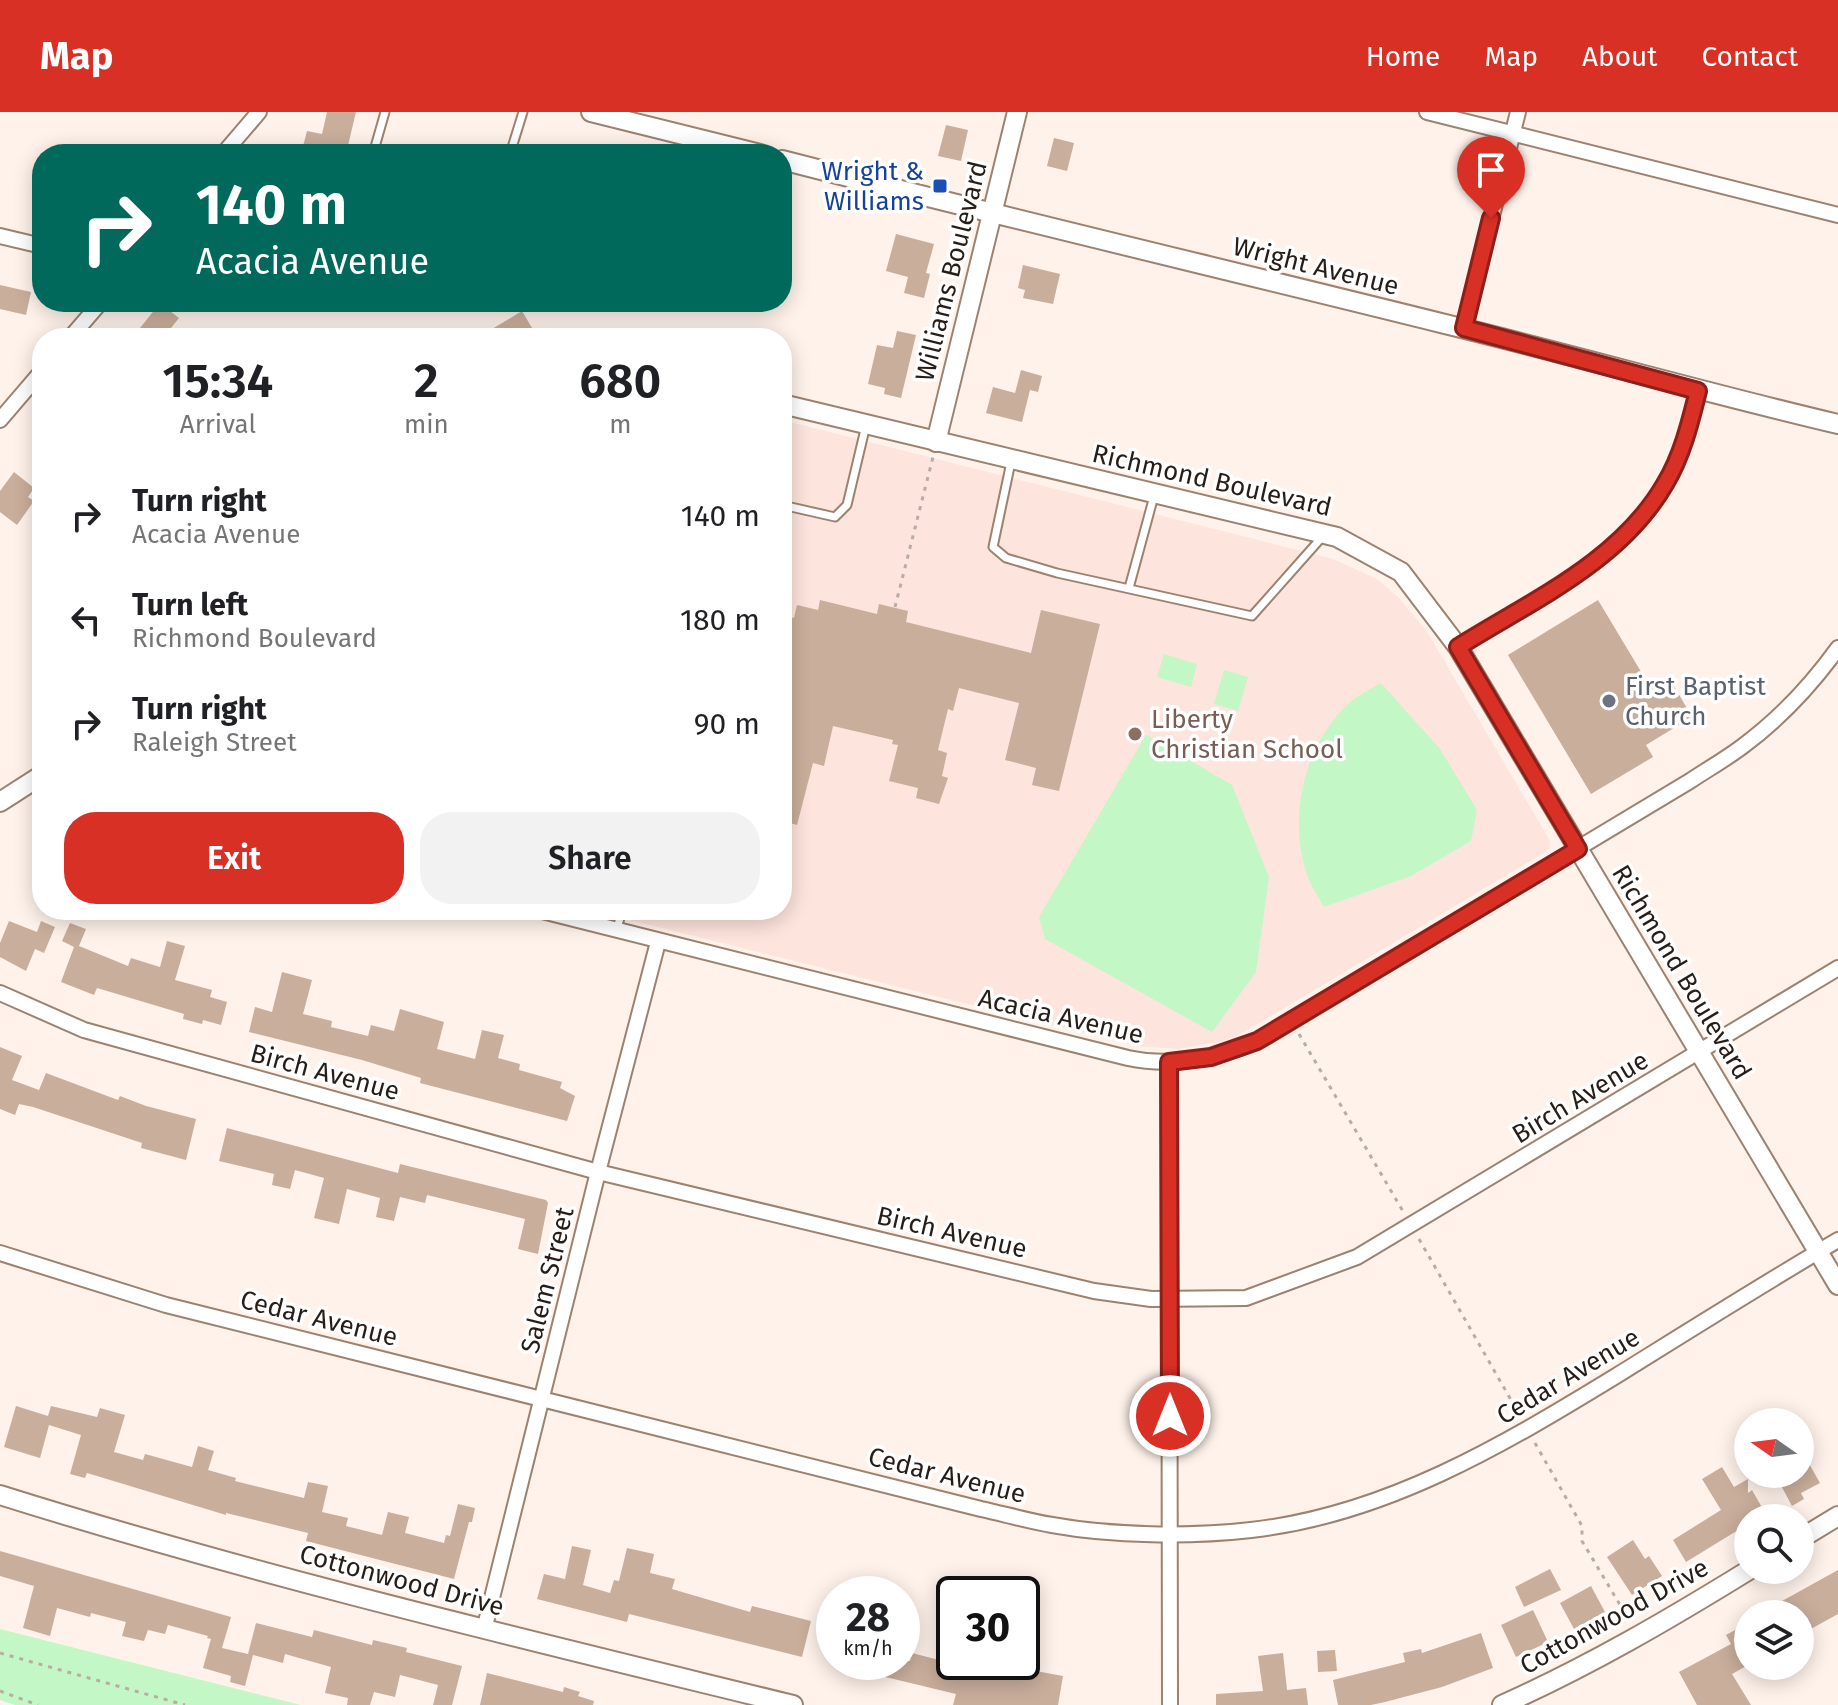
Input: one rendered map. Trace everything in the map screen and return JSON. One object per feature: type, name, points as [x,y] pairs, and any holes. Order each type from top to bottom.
[{"type":"street","points":[[231,144],[259,112]]},
{"type":"street","points":[[591,112],[720,144]]},
{"type":"street","name":"Williams Boulevard","points":[[936,442],[1017,112]]},
{"type":"street","points":[[1427,112],[1838,215]]},
{"type":"street","points":[[1464,328],[1518,112]]},
{"type":"street","name":"Wright Avenue","points":[[792,163],[1464,328],[1698,391],[1838,424]]},
{"type":"street","points":[[0,236],[32,244]]},
{"type":"street","points":[[79,328],[92,312]]},
{"type":"street","points":[[0,420],[32,383]]},
{"type":"street","points":[[1458,647],[1598,559],[1636,524],[1675,465],[1698,391]]},
{"type":"street","name":"Richmond Boulevard","points":[[792,406],[1337,537],[1401,572],[1458,647],[1838,1285]]},
{"type":"street","name":"Acacia Avenue","points":[[576,920],[1128,1058],[1169,1062],[1211,1057],[1257,1041],[1578,849],[1743,746],[1790,704],[1838,648]]},
{"type":"street","points":[[0,802],[32,781]]},
{"type":"street","name":"Salem Street","points":[[484,1630],[658,942]]},
{"type":"street","name":"Birch Avenue","points":[[0,993],[84,1030],[598,1172],[1094,1291],[1151,1299],[1246,1298],[1357,1257],[1838,968]]},
{"type":"street","points":[[1169,1062],[1170,1705]]},
{"type":"street","name":"Cedar Avenue","points":[[0,1253],[166,1305],[1052,1525],[1108,1532],[1169,1533],[1251,1530],[1322,1517],[1389,1496],[1470,1462],[1528,1430],[1838,1240]]},
{"type":"street","name":"Cottonwood Drive","points":[[0,1495],[169,1547],[484,1630],[793,1705]]},
{"type":"street","points":[[1814,1531],[1838,1516]]},
{"type":"street","name":"Cottonwood Drive","points":[[1502,1705],[1567,1676],[1627,1644],[1734,1579]]},
{"type":"lane","points":[[376,144],[385,112]]},
{"type":"lane","points":[[513,144],[523,112]]},
{"type":"lane","points":[[792,507],[835,517],[847,505],[866,425]]},
{"type":"lane","points":[[1012,460],[993,547],[1006,558],[1031,565],[1252,616],[1325,534]]},
{"type":"lane","points":[[1129,588],[1154,493]]},
{"type":"lane","points":[[617,931],[620,920]]},
{"type":"path","points":[[895,607],[936,442]]},
{"type":"path","points":[[1299,1034],[1404,1213]]},
{"type":"path","points":[[1419,1239],[1521,1417]]},
{"type":"path","points":[[1535,1443],[1582,1526],[1582,1541],[1631,1623]]},
{"type":"path","points":[[0,1653],[185,1705]]},
{"type":"path","points":[[0,1691],[38,1705]]},
{"type":"shaded area","name":"Liberty Christian School","points":[[792,423],[1333,559],[1377,579],[1398,597],[1426,630],[1549,839],[1547,851],[1244,1032],[1223,1041],[1178,1049],[1137,1046],[629,920],[792,920]]},
{"type":"green space","points":[[1164,654],[1197,664],[1191,687],[1157,677]]},
{"type":"green space","points":[[1224,670],[1248,677],[1238,711],[1214,704]]},
{"type":"green space","points":[[1381,683],[1440,749],[1477,810],[1471,841],[1411,876],[1324,907],[1309,880],[1302,857],[1299,832],[1304,783],[1311,759],[1336,716],[1354,699]]},
{"type":"green space","points":[[1146,735],[1232,785],[1269,877],[1256,972],[1212,1032],[1045,939],[1039,917]]},
{"type":"green space","points":[[0,1629],[301,1705],[15,1705],[0,1700]]},
{"type":"building","points":[[327,112],[356,112],[348,144],[304,144],[307,131],[322,134]]},
{"type":"building","points":[[946,125],[968,130],[961,161],[938,156]]},
{"type":"building","points":[[1054,138],[1074,143],[1067,171],[1047,166]]},
{"type":"building","points":[[896,234],[934,244],[926,273],[930,274],[924,298],[904,293],[908,277],[886,271]]},
{"type":"building","points":[[1023,265],[1060,274],[1053,304],[1023,298],[1025,290],[1018,288]]},
{"type":"building","points":[[0,285],[31,292],[26,315],[0,309]]},
{"type":"building","points":[[153,312],[171,312],[179,318],[171,328],[140,328]]},
{"type":"building","points":[[523,312],[532,328],[494,328]]},
{"type":"building","points":[[897,331],[916,335],[901,398],[884,394],[885,388],[868,384],[877,345],[893,348]]},
{"type":"building","points":[[1021,370],[1042,376],[1038,392],[1030,390],[1022,422],[986,413],[993,387],[1015,393]]},
{"type":"building","points":[[14,472],[32,486],[28,497],[32,504],[17,525],[0,512],[0,491]]},
{"type":"building","points":[[820,600],[877,614],[879,604],[908,611],[906,622],[1031,653],[1041,610],[1100,624],[1059,791],[1032,785],[1036,768],[1005,760],[1019,703],[959,688],[953,711],[948,709],[938,750],[947,753],[942,776],[948,778],[939,804],[916,798],[918,788],[889,781],[898,745],[892,744],[893,740],[833,726],[824,766],[813,763],[797,825],[792,824],[792,618],[797,605],[818,610]]},
{"type":"building","name":"First Baptist Church","points":[[1598,600],[1649,685],[1670,679],[1692,717],[1646,745],[1653,757],[1591,794],[1508,655]]},
{"type":"building","points":[[9,921],[37,932],[41,921],[55,927],[44,953],[35,949],[26,971],[0,957],[0,943]]},
{"type":"building","points":[[70,923],[86,929],[79,946],[128,966],[131,958],[160,967],[167,941],[185,946],[175,980],[212,990],[210,997],[227,1002],[221,1025],[183,1019],[184,1014],[97,988],[94,995],[61,982],[74,947],[62,941]]},
{"type":"building","points":[[282,972],[312,980],[303,1014],[332,1021],[331,1027],[368,1036],[371,1025],[394,1031],[400,1009],[444,1022],[437,1049],[475,1059],[482,1030],[504,1035],[498,1058],[520,1064],[519,1070],[562,1082],[560,1088],[575,1096],[567,1121],[420,1083],[421,1078],[362,1060],[249,1032],[255,1007],[272,1012]]},
{"type":"building","points":[[0,1047],[22,1056],[12,1080],[39,1090],[46,1073],[118,1100],[120,1096],[196,1119],[186,1160],[141,1148],[142,1143],[33,1107],[19,1104],[15,1115],[0,1109]]},
{"type":"building","points":[[227,1128],[398,1173],[400,1164],[546,1200],[548,1203],[538,1254],[518,1249],[525,1219],[427,1195],[425,1203],[400,1197],[394,1221],[376,1217],[380,1198],[347,1189],[339,1224],[314,1218],[324,1178],[295,1170],[290,1189],[272,1185],[274,1174],[219,1161]]},
{"type":"building","points":[[16,1406],[48,1416],[51,1406],[97,1417],[100,1408],[125,1415],[114,1452],[143,1460],[145,1454],[192,1467],[198,1446],[214,1451],[208,1470],[236,1478],[235,1481],[304,1498],[308,1482],[328,1486],[322,1512],[348,1518],[346,1526],[382,1535],[388,1512],[409,1517],[405,1533],[444,1543],[446,1535],[450,1536],[458,1504],[475,1508],[454,1579],[306,1541],[308,1533],[226,1515],[87,1473],[85,1478],[70,1474],[81,1435],[49,1425],[40,1458],[4,1447]]},
{"type":"building","points":[[1722,1467],[1734,1488],[1748,1488],[1748,1493],[1752,1490],[1760,1504],[1734,1504],[1734,1533],[1686,1562],[1673,1540],[1721,1510],[1702,1479]]},
{"type":"building","points":[[1814,1472],[1820,1483],[1814,1486]]},
{"type":"building","points":[[1782,1488],[1810,1488],[1801,1493],[1804,1499],[1791,1504]]},
{"type":"building","points":[[1633,1540],[1645,1559],[1649,1556],[1662,1576],[1632,1595],[1607,1557]]},
{"type":"building","points":[[572,1546],[591,1550],[583,1585],[610,1593],[614,1580],[619,1581],[627,1548],[654,1554],[650,1573],[675,1579],[672,1589],[750,1612],[752,1606],[811,1621],[802,1657],[629,1614],[627,1622],[537,1599],[544,1574],[565,1579]]},
{"type":"building","points":[[0,1551],[231,1617],[222,1648],[248,1654],[256,1623],[312,1637],[314,1630],[372,1645],[373,1640],[462,1666],[452,1705],[433,1705],[438,1685],[400,1675],[395,1697],[374,1692],[370,1705],[347,1705],[348,1698],[325,1693],[331,1667],[285,1654],[283,1663],[253,1655],[245,1686],[230,1682],[231,1676],[203,1668],[211,1639],[208,1636],[168,1625],[165,1634],[148,1630],[144,1641],[122,1636],[126,1622],[57,1608],[50,1636],[23,1628],[34,1586],[0,1576]]},
{"type":"building","points":[[1550,1569],[1561,1590],[1524,1607],[1515,1587]]},
{"type":"building","points":[[1838,1570],[1838,1614],[1814,1627],[1814,1600],[1784,1600]]},
{"type":"building","points":[[1591,1586],[1605,1612],[1574,1629],[1560,1603]]},
{"type":"building","points":[[1533,1610],[1548,1642],[1516,1657],[1501,1625]]},
{"type":"building","points":[[1734,1631],[1732,1674],[1751,1705],[1697,1705],[1679,1672],[1731,1644],[1726,1635]]},
{"type":"building","points":[[1481,1633],[1493,1668],[1442,1687],[1385,1702],[1338,1705],[1333,1680],[1405,1662],[1403,1653],[1421,1649],[1422,1653]]},
{"type":"building","points":[[1335,1650],[1337,1671],[1318,1672],[1317,1651]]},
{"type":"building","points":[[1283,1653],[1287,1690],[1306,1688],[1308,1705],[1216,1705],[1216,1694],[1263,1691],[1258,1656]]},
{"type":"building","points":[[920,1655],[936,1659],[936,1680],[1040,1680],[1040,1672],[1063,1676],[1058,1705],[953,1705],[956,1694],[898,1680],[920,1680]]},
{"type":"building","points":[[487,1673],[563,1692],[564,1687],[580,1692],[578,1696],[594,1701],[593,1705],[480,1705]]},
{"type":"place","name":"Wright & Williams","points":[[940,186]]},
{"type":"place","name":"First Baptist Church","points":[[1609,701]]},
{"type":"place","name":"Liberty Christian School","points":[[1135,734]]},
{"type":"route","points":[[1170,1416],[1169,1062],[1211,1057],[1257,1041],[1578,849],[1458,647],[1598,559],[1636,524],[1675,465],[1698,391],[1464,328],[1491,218]]}]
